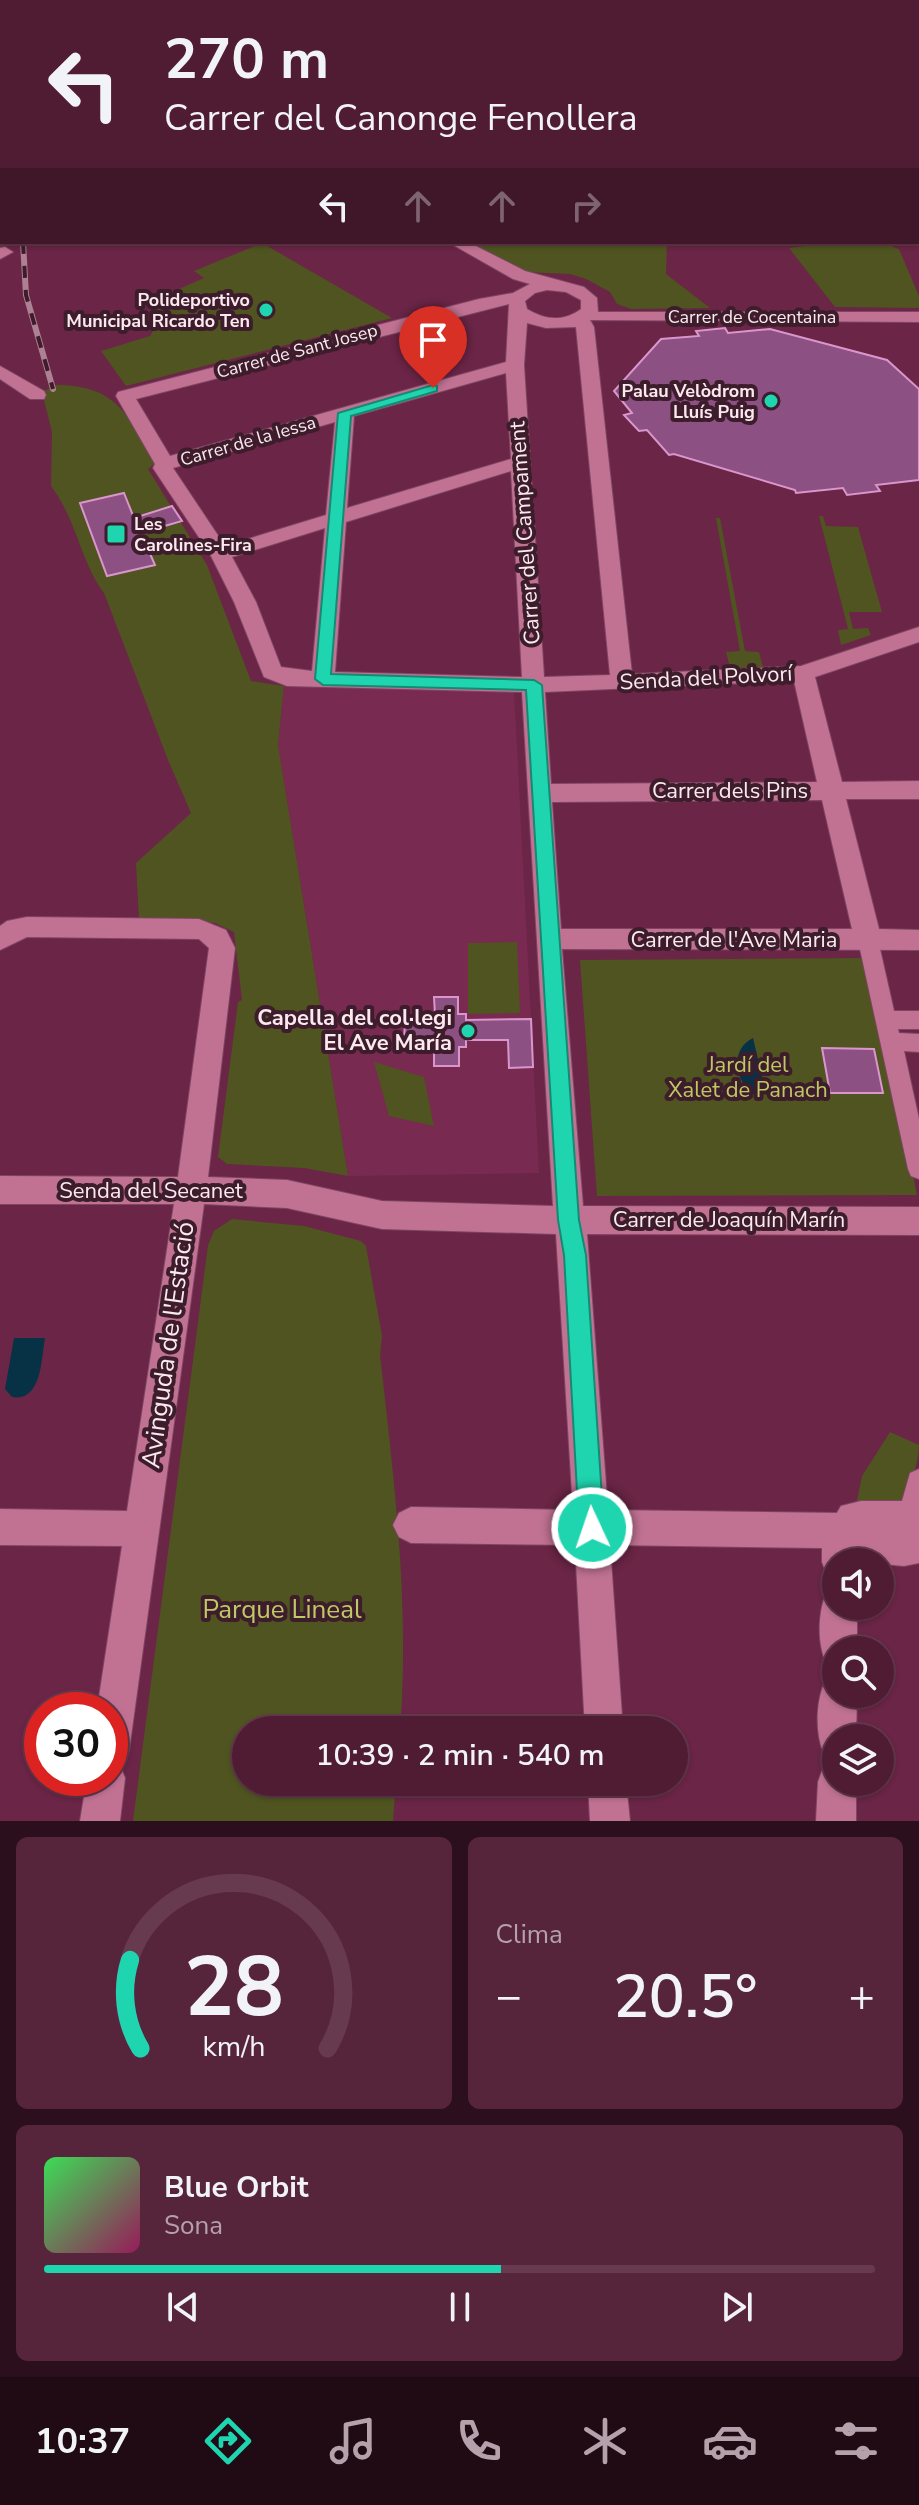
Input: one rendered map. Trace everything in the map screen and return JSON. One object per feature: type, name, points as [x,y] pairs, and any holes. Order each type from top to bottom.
[{"type":"street","points":[[443,244],[504,276],[514,286],[518,302],[538,322],[515,341]]},
{"type":"street","points":[[460,244],[519,275],[583,293],[591,304],[583,316],[622,682]]},
{"type":"street","name":"Carrer de Sant Josep","points":[[165,464],[125,396],[485,303],[518,302],[529,289],[552,285]]},
{"type":"street","name":"Carrer del Campament","points":[[518,302],[515,365],[548,939],[569,1220],[575,1255],[603,1716]]},
{"type":"street","name":"Carrer de Cocentaina","points":[[538,322],[564,323],[583,316],[919,317]]},
{"type":"street","name":"Carrer de la Iessa","points":[[165,464],[515,365]]},
{"type":"street","points":[[0,371],[37,395]]},
{"type":"street","points":[[165,464],[163,468],[220,554],[245,602],[272,672],[287,678],[323,679],[345,413]]},
{"type":"street","points":[[220,554],[520,462]]},
{"type":"street","name":"Senda del Polvorí","points":[[323,679],[534,685],[803,673],[919,634]]},
{"type":"street","points":[[803,673],[889,1031],[912,1107],[919,1169]]},
{"type":"street","name":"Carrer dels Pins","points":[[541,793],[919,790]]},
{"type":"street","name":"Avinguda de l'Estació","points":[[8,934],[199,929],[219,939],[222,960],[119,1692]]},
{"type":"street","name":"Carrer de l'Ave Maria","points":[[548,939],[919,940]]},
{"type":"street","points":[[889,1031],[919,1020]]},
{"type":"street","points":[[889,1031],[919,1043]]},
{"type":"street","name":"Senda del Secanet","points":[[0,1190],[251,1191],[302,1197]]},
{"type":"street","name":"Carrer de Joaquín Marín","points":[[302,1197],[382,1215],[569,1220],[919,1221]]},
{"type":"street","points":[[411,1525],[592,1528],[840,1547],[850,1515],[861,1514],[867,1551],[875,1551],[869,1514],[879,1514],[884,1551],[894,1551],[888,1513],[898,1513],[904,1552],[913,1552],[919,1482]]},
{"type":"street","points":[[0,1527],[142,1529]]},
{"type":"street","points":[[100,1821],[103,1796]]},
{"type":"street","points":[[608,1796],[610,1821]]},
{"type":"street","points":[[836,1821],[837,1796]]},
{"type":"shaded area","points":[[284,686],[514,691],[539,1173],[348,1176],[278,745]]},
{"type":"green space","name":"Polideportivo Municipal Ricardo Ten","points":[[264,244],[392,318],[126,386],[101,351],[150,336],[162,316],[144,304],[204,278],[194,271]]},
{"type":"green space","points":[[470,244],[667,244],[666,274],[710,308],[631,309],[617,304],[610,292],[586,279],[570,274],[524,272]]},
{"type":"green space","points":[[822,244],[885,244],[899,249],[919,296],[919,308],[835,307],[789,248]]},
{"type":"green space","points":[[56,385],[93,390],[107,397],[128,417],[158,461],[148,469],[207,565],[251,681],[284,686],[278,745],[348,1176],[304,1168],[227,1164],[218,1157],[238,1002],[242,1000],[234,932],[215,923],[139,919],[136,863],[191,813],[104,593],[51,486],[52,432],[42,392]]},
{"type":"green space","points":[[819,516],[823,516],[826,526],[858,527],[882,612],[849,612],[853,629],[868,628],[871,635],[841,645],[838,630],[848,629]]},
{"type":"green space","points":[[716,518],[720,518],[745,651],[759,652],[763,667],[730,668],[726,652],[740,651]]},
{"type":"green space","points":[[517,942],[520,1013],[468,1014],[468,943]]},
{"type":"green space","name":"Jardí del Xalet de Panach","points":[[862,958],[876,1024],[881,1024],[917,1195],[597,1196],[580,960]]},
{"type":"green space","points":[[374,1062],[424,1077],[434,1126],[389,1116]]},
{"type":"green space","name":"Parque Lineal","points":[[232,1219],[304,1226],[361,1241],[366,1246],[382,1336],[380,1355],[402,1589],[401,1716],[232,1716],[232,1796],[395,1796],[393,1821],[133,1821],[208,1245],[214,1231]]},
{"type":"green space","points":[[890,1432],[919,1445],[904,1510],[855,1510],[862,1476]]},
{"type":"water","points":[[753,1038],[762,1076],[763,1099],[747,1088],[738,1070],[740,1052]]},
{"type":"water","points":[[14,1338],[45,1338],[35,1386],[22,1397],[12,1397],[5,1389]]},
{"type":"building","name":"Palau Velòdrom Lluís Puig","points":[[725,328],[728,333],[770,329],[887,360],[919,389],[919,480],[876,485],[880,491],[847,495],[843,488],[796,493],[795,490],[669,455],[647,430],[639,431],[624,415],[632,413],[614,391],[661,339],[699,336],[696,331]]},
{"type":"building","name":"Les Carolines-Fira","points":[[124,493],[134,518],[172,506],[182,521],[141,533],[155,565],[107,576],[80,503]]},
{"type":"building","name":"Capella del col·legi El Ave María","points":[[434,997],[458,997],[458,1014],[466,1014],[466,1020],[531,1019],[533,1067],[509,1068],[508,1040],[466,1040],[466,1047],[459,1047],[459,1066],[434,1066],[434,1047],[426,1047],[426,1041],[404,1041],[405,1021],[427,1021],[427,1015],[435,1015]]},
{"type":"building","points":[[822,1048],[874,1049],[883,1093],[830,1093]]},
{"type":"railway","points":[[23,244],[26,295],[53,389]]},
{"type":"place","name":"Polideportivo Municipal Ricardo Ten","points":[[266,310]]},
{"type":"place","name":"Palau Velòdrom Lluís Puig","points":[[771,401]]},
{"type":"place","name":"Les Carolines-Fira","points":[[116,534]]},
{"type":"place","name":"Capella del col·legi El Ave María","points":[[468,1031]]},
{"type":"route","points":[[433,388],[345,413],[323,679],[534,685],[548,939],[569,1220],[575,1255],[592,1528]]}]
